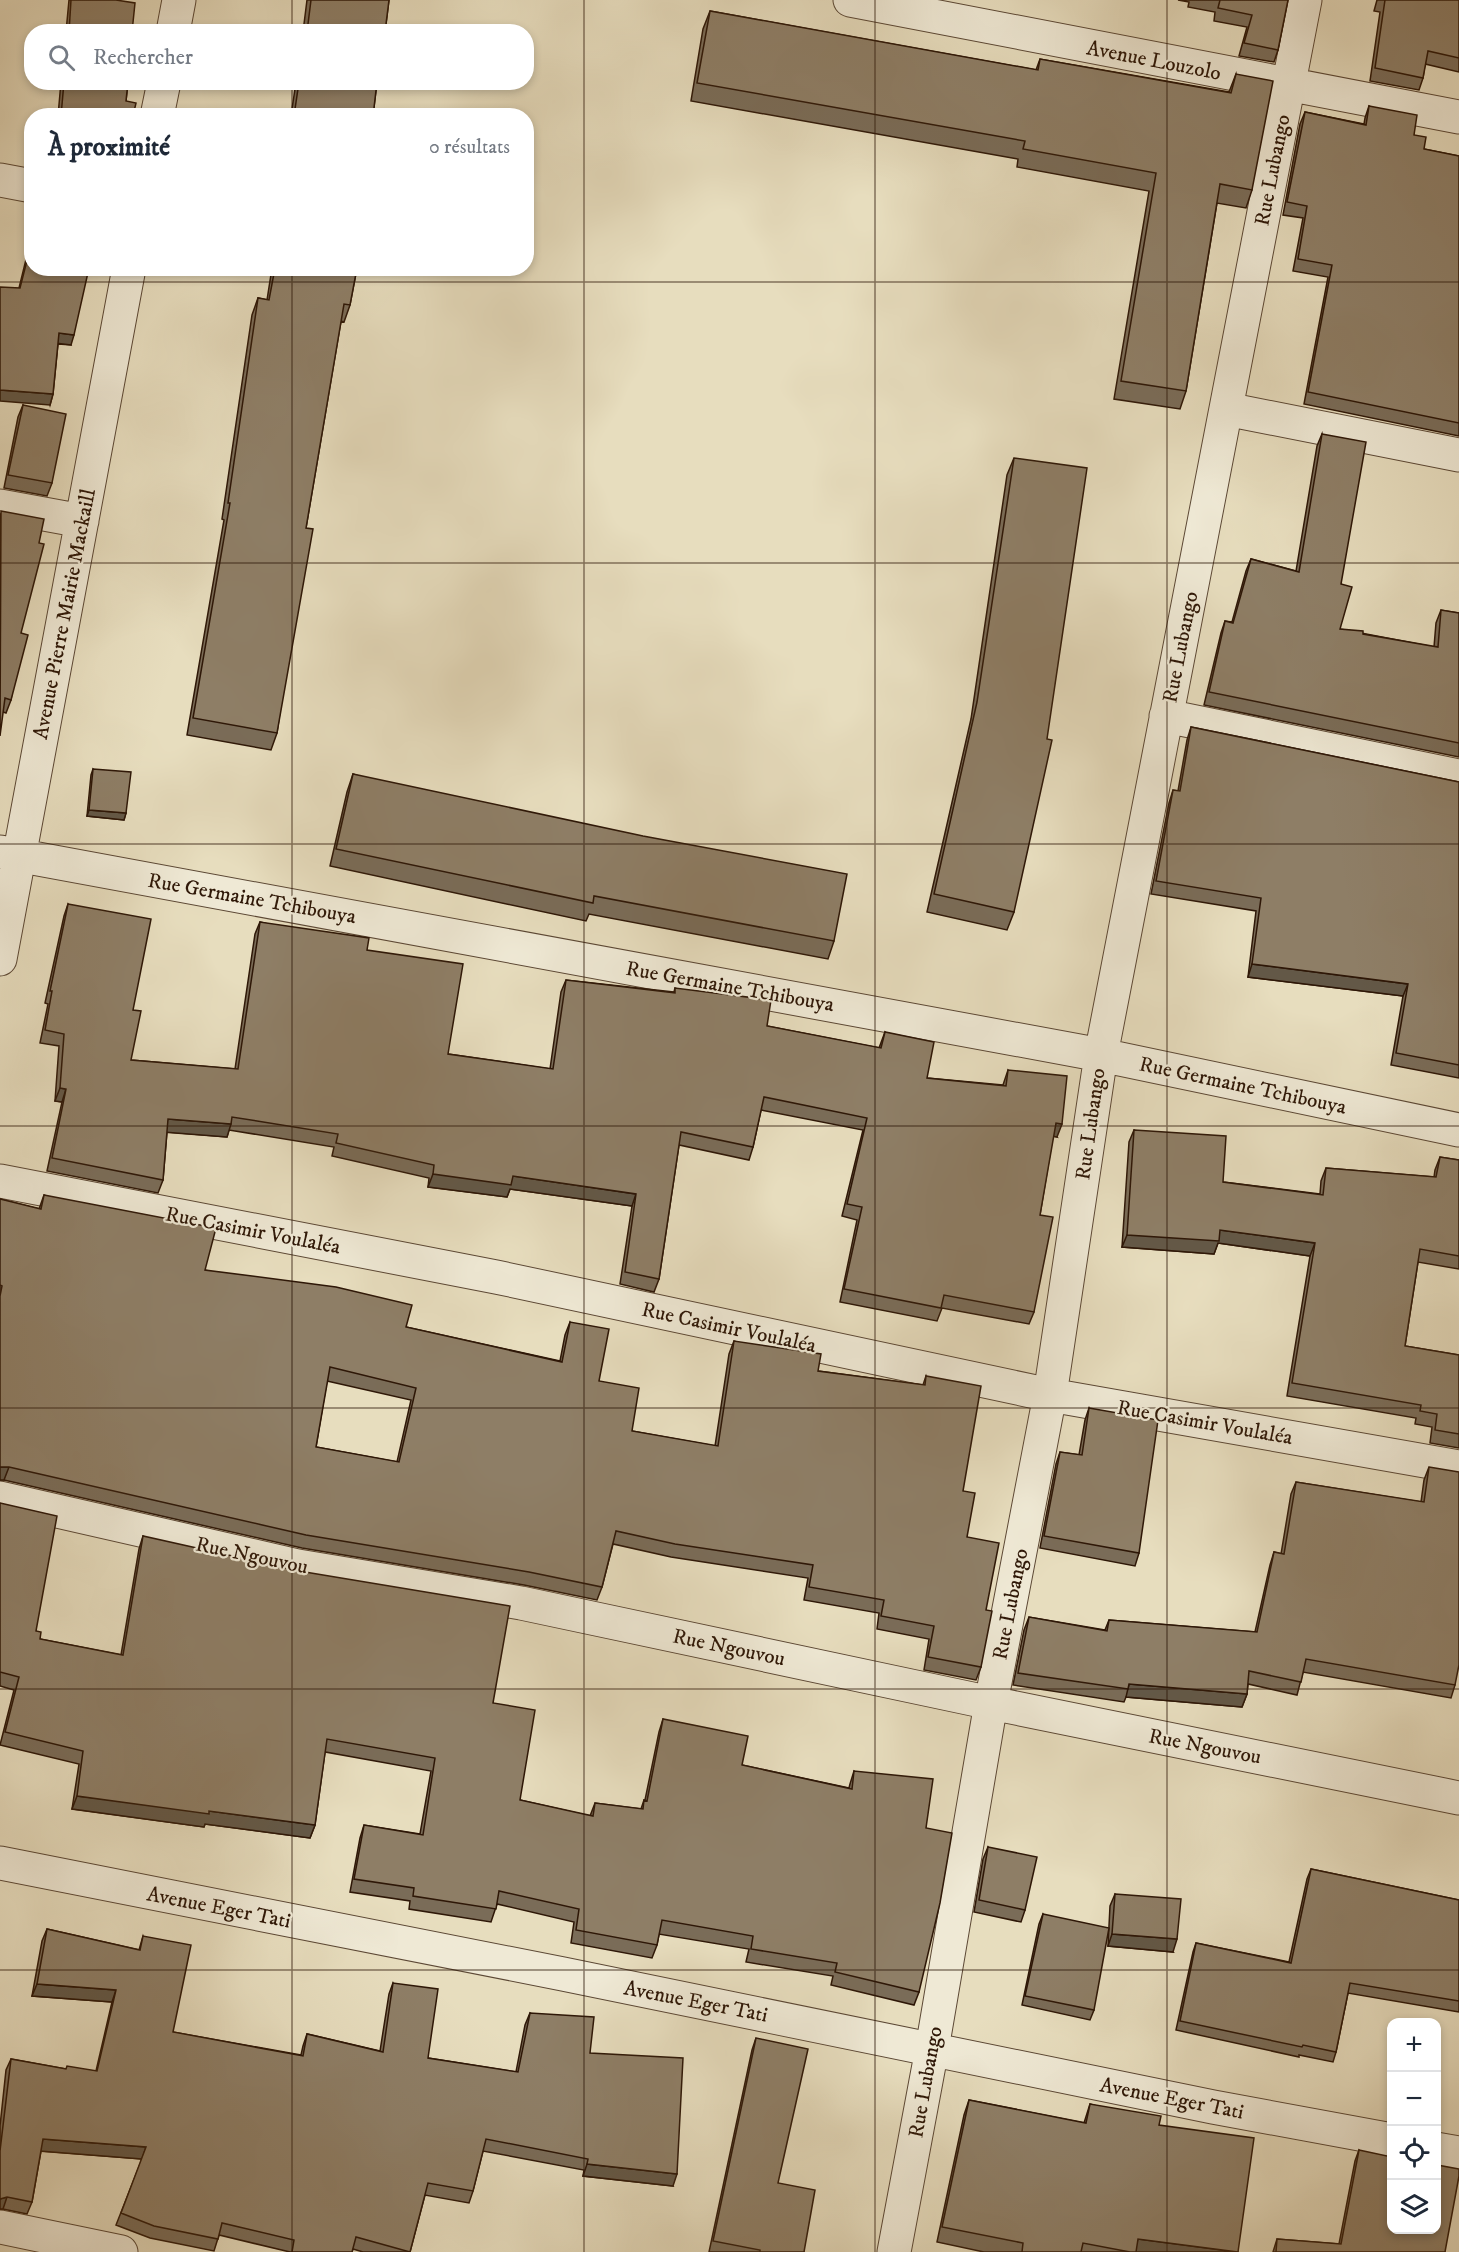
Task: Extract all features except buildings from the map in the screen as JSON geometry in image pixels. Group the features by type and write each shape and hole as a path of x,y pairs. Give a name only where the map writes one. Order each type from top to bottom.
{"street":[{"path":"174,24 179,0"},
{"name":"Avenue Louzolo","path":"850,0 1288,86 1459,117"},
{"name":"Rue Lubango","path":"894,2252 932,2049 991,1703 1050,1395 1101,1055 1305,0"},
{"path":"159,108 162,90"},
{"path":"0,180 24,184"},
{"name":"Avenue Pierre Mairie Mackaill","path":"0,960 10,854 82,521 128,276"},
{"path":"1226,409 1459,454"},
{"path":"0,506 82,521"},
{"path":"1166,716 1459,776"},
{"name":"Rue Germaine Tchibouya","path":"10,854 1101,1055 1459,1130"},
{"name":"Rue Casimir Voulaléa","path":"0,1181 496,1277 1050,1395 1459,1467"},
{"name":"Rue Ngouvou","path":"0,1498 298,1566 521,1603 991,1703 1459,1797"},
{"name":"Avenue Eger Tati","path":"0,1863 1213,2107 1387,2139"},
{"path":"1441,2150 1459,2153"},
{"path":"0,2227 121,2252"}]}
